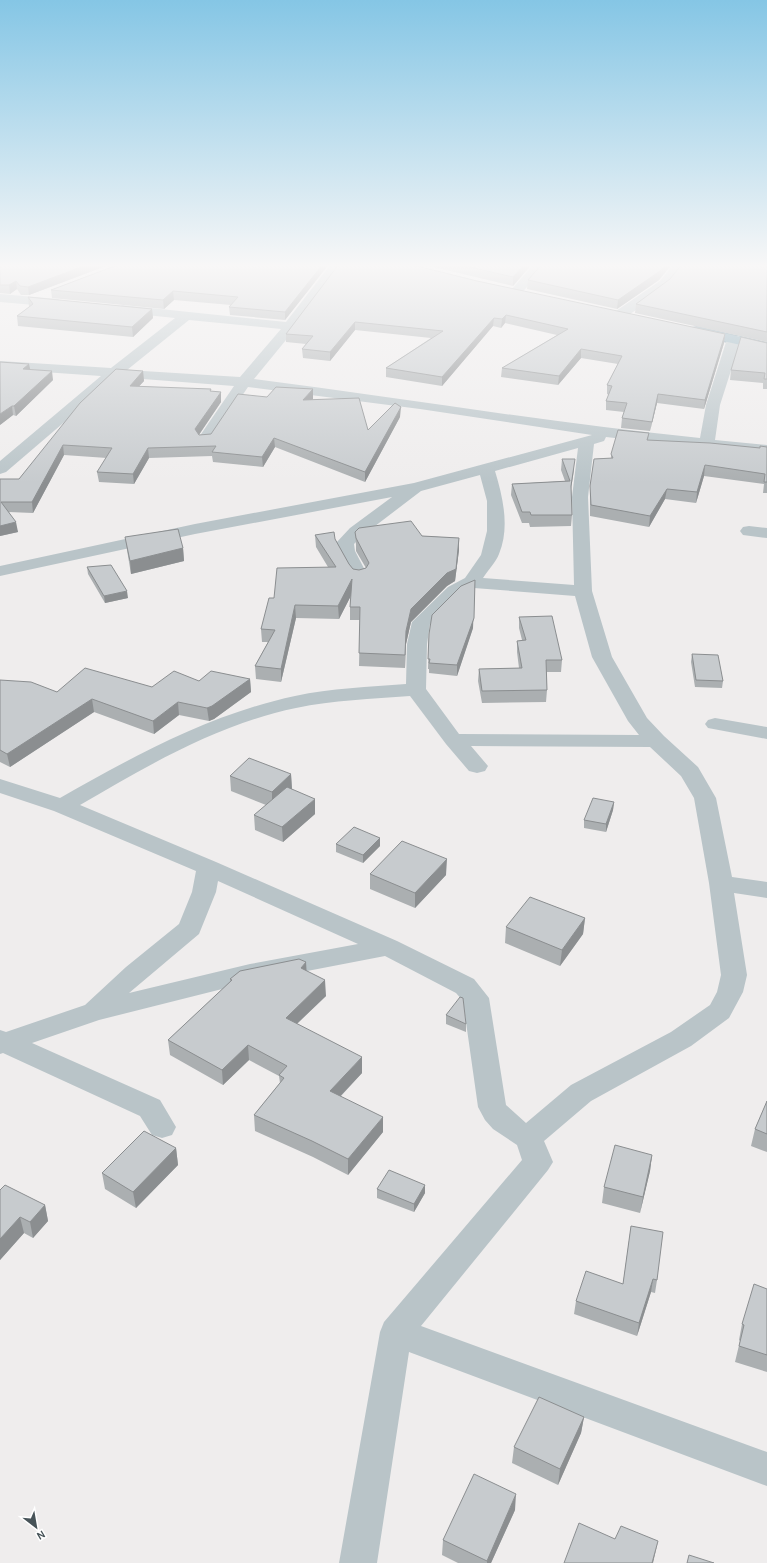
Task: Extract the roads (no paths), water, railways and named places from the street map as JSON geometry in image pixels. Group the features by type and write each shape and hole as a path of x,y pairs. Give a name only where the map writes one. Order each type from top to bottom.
{"highway":[{"path":"724,337 767,347"}],"street":[{"path":"0,469 114,373 160,337"},
{"path":"205,440 244,382 281,337"},
{"path":"708,444 713,406 734,339"},
{"path":"0,365 244,382 420,405 616,434 767,450"},
{"path":"0,571 195,529 415,488 616,434"},
{"path":"528,1138 581,1093 681,1039 720,1011 730,992 734,975 721,882 705,798 690,772 656,741 638,721 602,657 583,591 580,497 587,441"},
{"path":"477,766 453,740 416,689 417,644 422,622 454,591 470,582 490,555 496,531 495,501 486,469"},
{"path":"359,576 346,551 346,543 356,532 415,488"},
{"path":"749,531 767,533"},
{"path":"470,582 583,591"},
{"path":"62,806 145,760 244,715 310,699 416,689"},
{"path":"715,724 767,733"},
{"path":"453,740 656,741"},
{"path":"0,786 62,806 208,867 388,947 465,986 476,998 492,1107 496,1115 504,1122 528,1138 538,1162 396,1332 358,1563"},
{"path":"93,1012 135,973 190,928 204,892 208,867"},
{"path":"721,882 767,890"},
{"path":"1,1042 93,1012 250,973 388,947"},
{"path":"1,1042 150,1108 162,1127"},
{"path":"396,1332 767,1470"}]}
